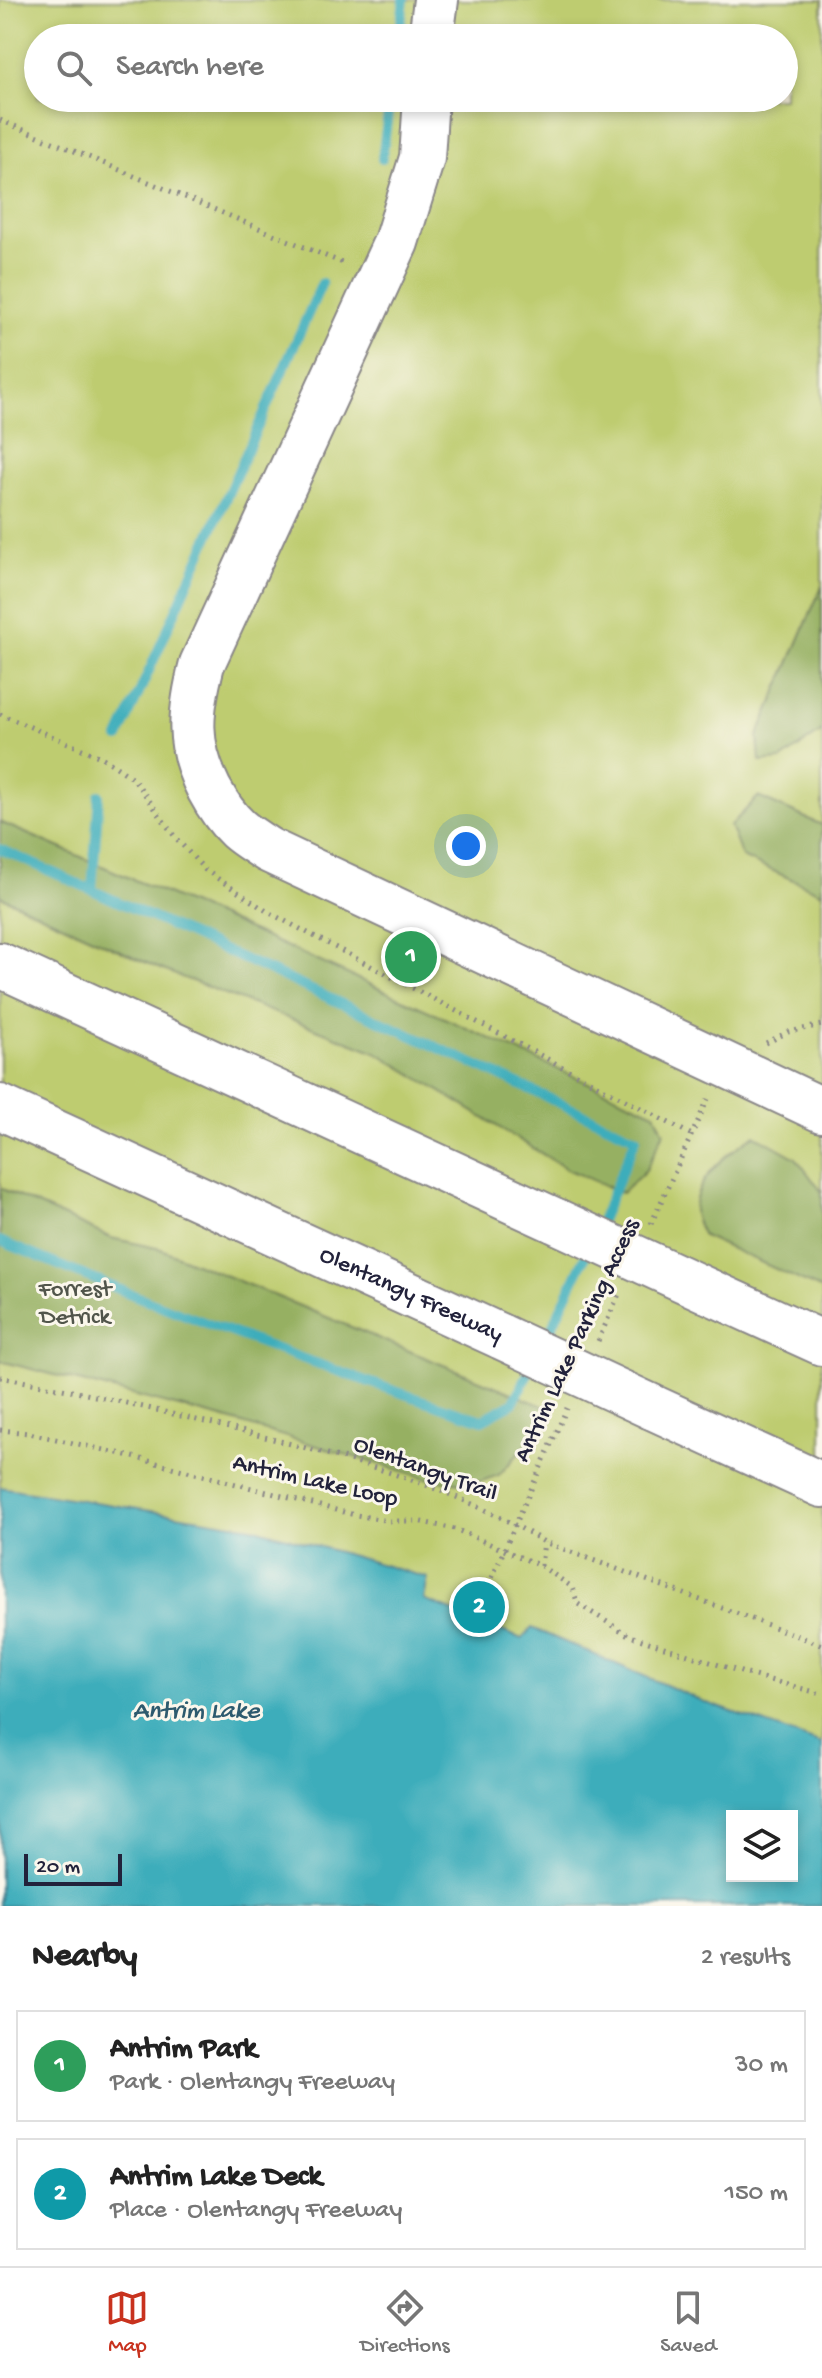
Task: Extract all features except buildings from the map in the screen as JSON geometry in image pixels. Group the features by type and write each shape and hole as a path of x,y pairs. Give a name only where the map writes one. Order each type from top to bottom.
{"main road":[{"path":"433,24 436,0"},
{"path":"425,112 422,158 396,242 202,664 192,702 192,743 199,769 219,808 238,829 268,850 822,1110"},
{"path":"0,965 822,1343"},
{"name":"Olentangy Freeway","path":"0,1107 822,1485"}],"path":[{"path":"0,120 379,279"},
{"name":"Antrim Lake Parking Access","path":"0,714 103,758 134,779 175,837 205,870 268,912 692,1135 650,1226"},
{"name":"Antrim Lake Parking Access","path":"592,1352 624,1282"},
{"name":"Olentangy Trail","path":"0,1377 171,1413 405,1477 515,1524 544,1542 822,1645"},
{"name":"Antrim Lake Parking Access","path":"479,1607 573,1394"},
{"name":"Antrim Lake Loop","path":"0,1430 29,1433 105,1450 351,1514 389,1521 417,1521 455,1529 541,1566 572,1587 578,1604 630,1636 747,1674 822,1694"},
{"path":"541,1566 544,1542"}],"green space":[{"path":"0,0 822,0 822,1906 0,1906"},
{"path":"822,586 822,731 781,760 760,762 758,736"},
{"path":"758,797 822,825 822,893 742,857 730,826"},
{"path":"0,822 225,919 655,1113 664,1132 646,1170 622,1193 567,1169 376,1052 158,968 0,896"},
{"path":"755,1135 796,1158 822,1192 822,1290 703,1236 697,1224 694,1212 696,1199 707,1177 735,1149"},
{"name":"Forrest Detrick","path":"0,1188 111,1238 161,1249 548,1408 545,1425 499,1475 473,1484 433,1480 222,1418 0,1361"}],"water":[{"name":"Antrim Lake","path":"0,1487 252,1527 428,1578 424,1600 522,1639 532,1628 707,1703 822,1744 822,1906 0,1906"}],"waterway":[{"path":"401,24 404,0"},
{"path":"382,159 388,112"},
{"path":"119,738 322,283"},
{"path":"99,795 92,890 636,1138 597,1230"},
{"path":"0,849 92,890"},
{"path":"0,1241 239,1335 482,1420 513,1403 533,1364"},
{"path":"543,1346 589,1248"}],"place":[{"name":"Antrim Park","path":"411,957"},
{"name":"Antrim Lake Deck","path":"479,1607"}]}
